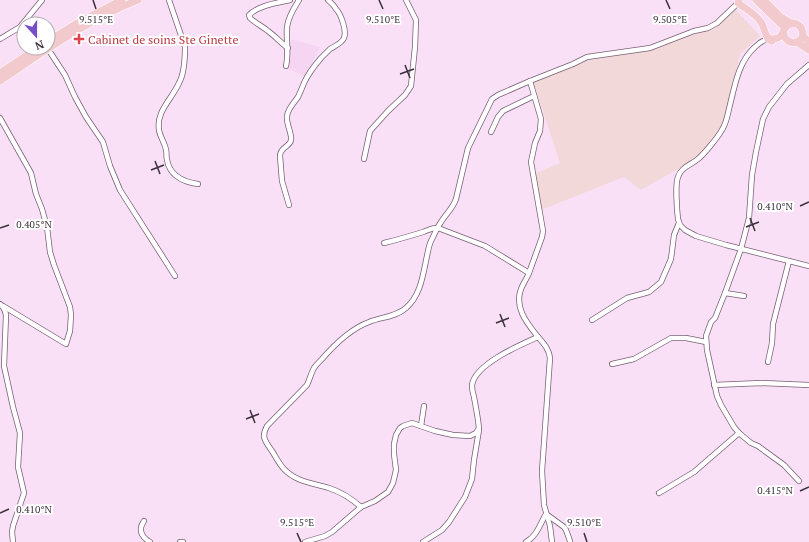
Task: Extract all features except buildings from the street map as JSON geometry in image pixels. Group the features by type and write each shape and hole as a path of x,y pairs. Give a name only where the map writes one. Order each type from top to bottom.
{"highway":[{"path":"56,39 88,17 122,0"},
{"path":"56,41 111,12 138,0"},
{"path":"756,0 786,28"},
{"path":"764,0 782,17 786,28 784,36 786,39"},
{"path":"738,2 751,11 762,24 768,39 771,41 786,39 790,42 796,42 809,50"},
{"path":"768,39 781,36 786,28 795,24 800,26 802,31 800,40 796,42"},
{"path":"802,36 809,42"},
{"path":"0,73 26,56"},
{"path":"0,81 33,56"}],"street":[{"path":"0,39 20,27 42,0"},
{"path":"169,0 185,47 185,54 179,84 165,105 160,119 159,130 166,150 167,161 174,174 187,182 198,184"},
{"path":"288,48 250,18 250,15 253,11 270,4 290,0"},
{"path":"286,66 288,48 287,27 289,18 299,0"},
{"path":"289,205 282,181 280,156 281,150 291,141 287,124 287,116 304,82 312,70 328,51 341,42 344,38 344,28 340,14 328,0"},
{"path":"364,159 370,131 405,95 411,86 416,20 406,0"},
{"path":"361,507 351,499 335,490 304,481 290,474 284,469 267,444 264,437 264,432 267,426 303,390 310,379 314,368 329,350 360,325 402,312 412,302 421,283 430,242 454,206 468,148 492,100 498,95 587,57 650,48 708,28 717,23 738,2"},
{"path":"768,39 762,41 756,46 745,59 738,75 722,130 701,156 695,162 683,168 679,173 677,183 677,215 679,223 685,230 692,234 726,245 809,266"},
{"path":"54,56 86,117 103,142 114,178 120,190 175,276"},
{"path":"799,481 784,465 739,433 721,405 714,385 706,336 711,322 715,318 741,249 749,218 752,175 763,119 773,101 786,84 809,66"},
{"path":"530,81 541,119 541,127 535,143 531,162 543,231 529,273 521,288 519,304 520,310 527,322 548,350 549,354 550,362 542,471 544,505 550,526 552,542"},
{"path":"491,132 498,117 503,111 534,96"},
{"path":"0,118 31,173 36,194 42,209 47,227 50,252 70,307 70,331 66,344 1,305"},
{"path":"592,320 627,298 649,292 661,282 671,259 674,235 679,223"},
{"path":"384,243 425,232 432,228 438,228 485,246 529,273"},
{"path":"768,362 772,343 773,324 789,260"},
{"path":"725,293 744,296"},
{"path":"1,305 5,310 6,315 4,366 20,433 18,466 24,493 13,526 13,542"},
{"path":"423,542 442,530 449,522 465,497 472,479 479,428 477,410 472,390 472,384 475,378 482,368 490,362 538,337"},
{"path":"612,364 634,359 671,338 686,338 706,342"},
{"path":"714,385 761,383 809,385"},
{"path":"421,426 424,406"},
{"path":"305,542 325,536 332,532 361,507 375,501 388,492 393,483 396,470 394,454 396,435 400,428 406,424 412,423 435,431 453,435 470,436 476,433 479,428"},
{"path":"659,493 694,472 739,433"},
{"path":"546,514 564,527 570,541"},
{"path":"526,542 537,532 546,514"},
{"path":"144,521 140,528 142,534 150,542"}],"shaded area":[{"path":"734,8 760,36 740,54 724,123 696,159 641,190 624,177 541,210 534,174 560,163 533,81 584,61 654,49 689,36 714,29"},
{"path":"291,39 320,47 306,77 289,69"}],"place":[{"name":"Cabinet de soins Ste Ginette","path":"79,39"}]}
